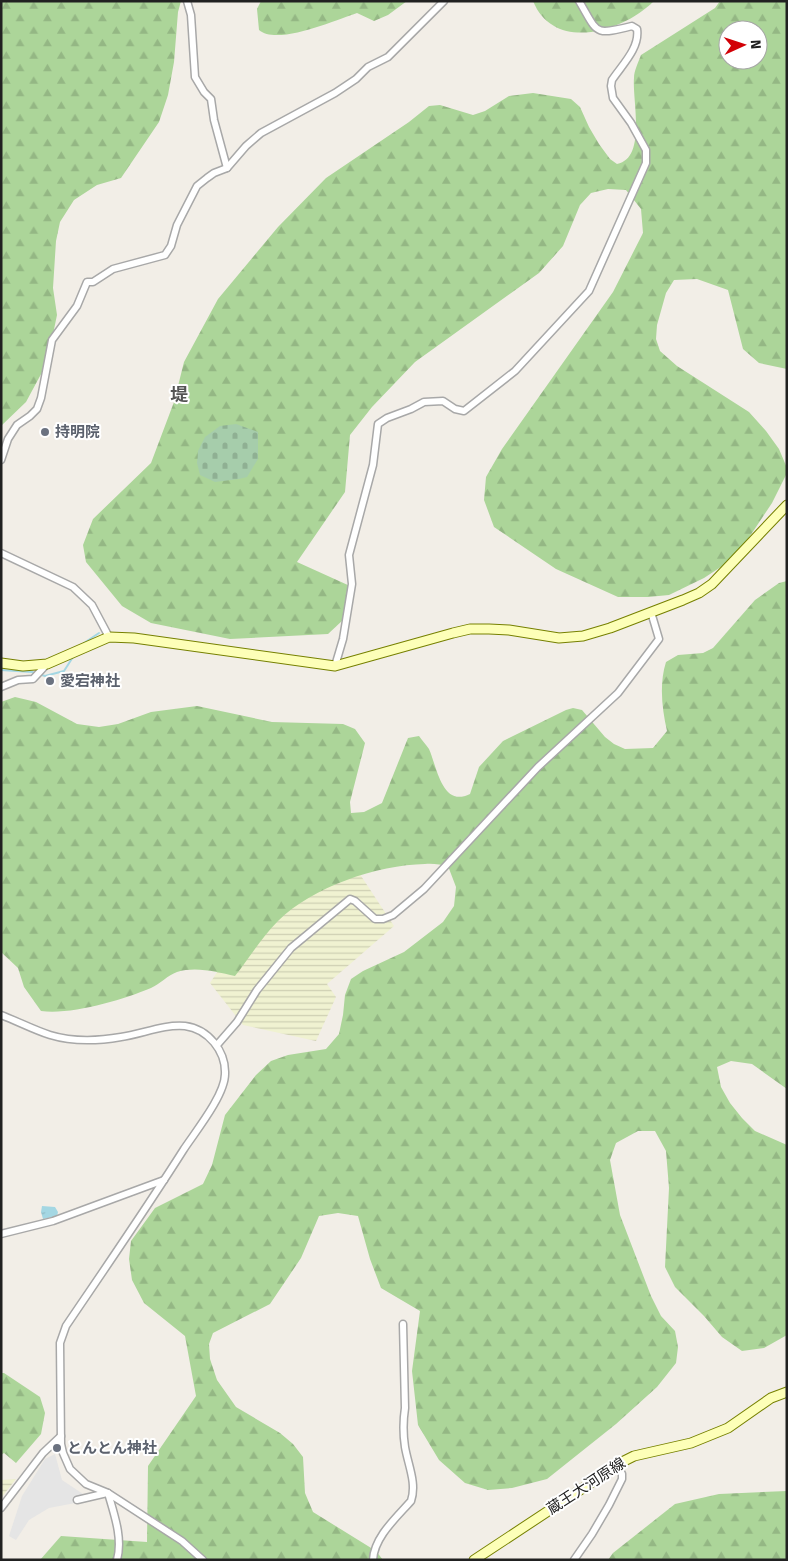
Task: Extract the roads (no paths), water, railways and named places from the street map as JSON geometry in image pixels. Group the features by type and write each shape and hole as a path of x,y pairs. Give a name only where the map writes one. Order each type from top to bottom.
{"street":[{"path":"187,1 191,15 195,77 204,92 211,99 214,120 227,168"},
{"path":"1,460 8,438 17,425 37,410 52,340 78,306 87,282 93,282 113,269 165,255 171,246 177,226 197,186 214,173 227,168 261,132 335,93 356,79 368,66 388,57 444,1"},
{"path":"335,666 343,639 352,584 349,555 373,465 378,424 387,418 424,402 443,401 455,409 464,412 515,371 588,291 646,163 646,150 613,98 611,86 612,80 635,46 638,36 637,29 632,26 602,32 595,29 579,1"},
{"path":"1,687 18,680 33,679 41,671 110,638 134,638 335,666 470,630 509,630 559,638 594,634 699,593 712,584 787,505"},
{"path":"1,553 73,587 92,605 110,638"},
{"path":"216,1045 237,1022 257,990 292,948 350,899 355,901 375,919 383,919 393,915 424,889 538,768 618,693 659,639 651,612"},
{"path":"1,663 41,671"},
{"path":"1,1015 51,1035 76,1040 106,1039 173,1026 193,1028 210,1038 216,1045 224,1064 223,1084 215,1102 66,1326 60,1343 61,1436 63,1452 70,1469 86,1484 108,1493 182,1541 203,1560"},
{"path":"1,1234 53,1221 164,1180"},
{"path":"373,1560 375,1547 413,1495 413,1480 405,1446 403,1421 402,1324"},
{"name":"蔵王大河原線","path":"474,1560 617,1465 634,1456 691,1443 728,1428 771,1398 787,1392"},
{"path":"1,1508 43,1453 61,1436"},
{"path":"574,1560 592,1534 622,1479 622,1474 617,1465"},
{"path":"77,1500 108,1493"},
{"path":"108,1493 118,1531 119,1553 117,1560"}],"water":[{"path":"42,1206 55,1207 58,1212 57,1216 43,1219"}],"waterway":[{"path":"84,643 99,633"},
{"path":"1,670 32,672 45,676 64,671 73,657"}],"place":[{"name":"持明院","path":"45,432"},
{"name":"愛宕神社","path":"50,681"},
{"name":"とんとん神社","path":"57,1448"}],"district":[{"name":"堤","path":"179,395"}]}
